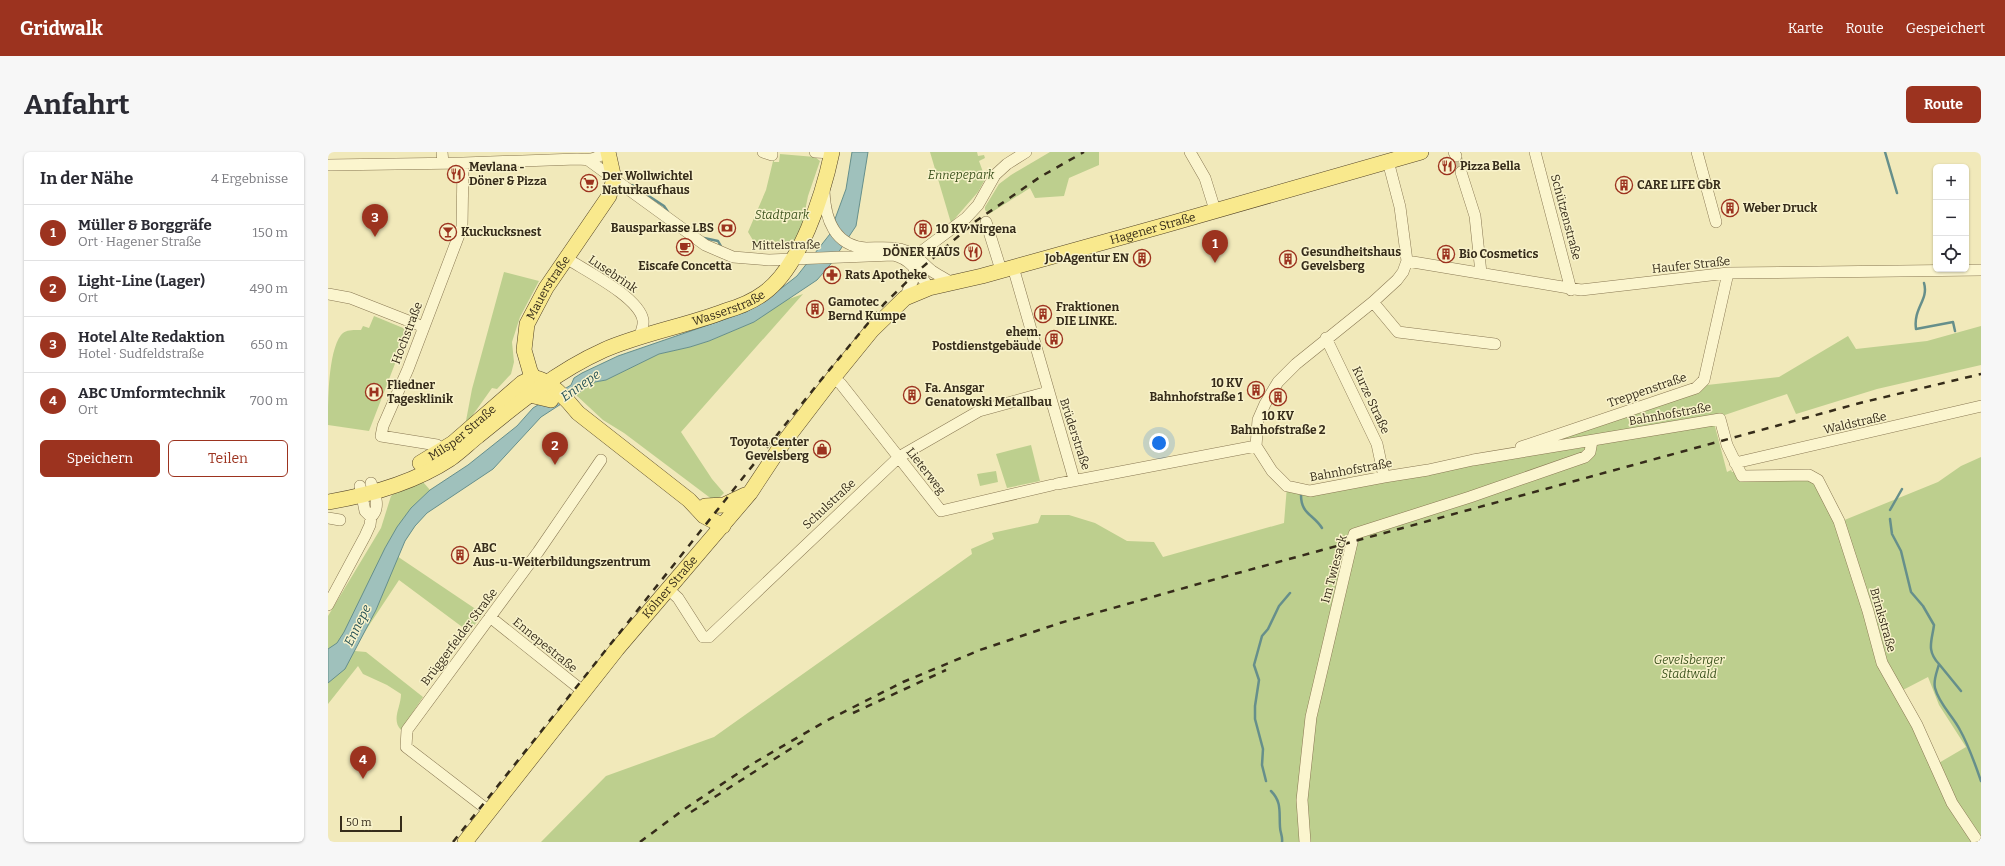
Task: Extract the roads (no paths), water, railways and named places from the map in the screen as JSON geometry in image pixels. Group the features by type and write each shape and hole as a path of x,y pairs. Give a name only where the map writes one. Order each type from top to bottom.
{"main road":[{"path":"608,152 614,180"},
{"name":"Hagener Straße","path":"872,330 905,298 930,288 1007,269 1421,152"},
{"name":"Wasserstraße","path":"550,390 575,364 604,350 639,338 706,319 744,305 768,289 778,280 804,241 832,153"},
{"name":"Mauerstraße","path":"550,390 524,350 527,324 546,288 609,196 614,180"},
{"name":"Kölner Straße","path":"465,842 667,588 750,493 781,446 872,330"},
{"path":"510,392 524,350"},
{"name":"Milsper Straße","path":"448,454 510,392 522,383 550,390"},
{"path":"550,390 689,500 704,511 715,514 722,526"},
{"name":"Milsper Straße","path":"367,489 419,475 448,454 550,390"},
{"path":"328,494 367,489"},
{"path":"328,502 367,489"},
{"path":"704,511 724,505 750,493"},
{"path":"704,511 706,544"}],"street":[{"path":"328,165 442,157 463,163 577,159 588,160 599,158 604,152"},
{"path":"763,152 772,155 772,152"},
{"path":"815,152 832,153"},
{"path":"905,298 915,274 916,262 966,218 978,205 995,175 1007,164 1026,152"},
{"path":"1190,152 1205,178 1215,210"},
{"name":"Schützenstraße","path":"1535,152 1571,290"},
{"path":"1697,152 1716,222"},
{"name":"Mittelstraße","path":"588,160 705,245 733,257 769,260 893,255 916,262"},
{"path":"1256,446 1258,420 1264,404 1275,387 1296,364 1326,338 1373,302 1397,280 1403,272 1407,261 1400,206 1388,161"},
{"name":"Hochstraße","path":"448,454 437,445 416,440 381,436 383,426 424,326 462,227 463,163"},
{"path":"1461,172 1476,216 1481,273"},
{"name":"Mittelstraße","path":"824,182 826,212 830,225 841,237 850,243 865,248 894,248 916,262"},
{"name":"Brüderstraße","path":"986,222 1007,269 1048,392 1074,479 1256,446"},
{"name":"Lusebrink","path":"566,258 620,292 638,308 644,322 639,338"},
{"name":"Haufer Straße","path":"1407,261 1571,290 1592,290 1728,273 1981,270"},
{"path":"916,262 950,282"},
{"path":"916,262 930,288"},
{"name":"Treppenstraße","path":"1492,457 1696,388 1704,380 1728,273"},
{"path":"328,294 350,298 424,326"},
{"path":"1373,302 1398,332 1495,344"},
{"name":"Kurze Straße","path":"1326,338 1378,444 1384,477"},
{"name":"Lieterweg","path":"833,378 841,384 940,511 1074,479"},
{"name":"Schulstraße","path":"667,588 678,598 703,637 709,637 899,457 979,410 1048,392"},
{"name":"Waldstraße","path":"1735,463 1981,406"},
{"name":"Bahnhofstraße","path":"1256,446 1262,458 1287,486 1299,490 1310,491 1492,457 1720,419 1727,445 1735,463"},
{"name":"Im Twiesack","path":"1305,842 1302,800 1311,717 1354,534 1470,497 1585,456 1590,452 1592,441"},
{"name":"Brüggerfelder Straße","path":"489,811 406,746 407,730 538,552 601,460"},
{"name":"Brinkstraße","path":"1735,463 1742,476 1809,475 1818,480 1839,521 1868,611 1882,664 1917,725 1952,803 1978,842"},
{"path":"328,605 370,525 371,517 365,510 367,489"},
{"path":"328,518 340,520"},
{"name":"Ennepestraße","path":"490,617 584,692"}],"water":[{"name":"Ennepe","path":"852,152 868,152 856,226 830,265 817,280 754,322 709,341 659,354 606,380 595,382 541,417 493,469 427,513 415,526 405,541 376,610 345,669 328,683 328,649 337,643 344,632 385,548 397,527 411,508 430,490 468,465 517,426 533,408 571,385 574,378 582,373 618,356 746,312 765,301 797,276 837,225 835,219 846,189"}],"waterway":[{"path":"1885,152 1897,193"},
{"path":"632,185 664,206 668,212"},
{"path":"704,238 718,241 722,248"},
{"path":"1924,283 1925,289 1917,315 1916,329 1953,322 1955,331"},
{"path":"1890,510 1902,489"},
{"path":"1301,495 1305,510 1319,523 1322,528"},
{"path":"1890,519 1892,534 1901,551 1911,592 1923,606 1934,625 1931,650 1939,664 1934,682 1937,694 1963,736 1972,755 1981,781"},
{"path":"1266,781 1262,765 1263,749 1255,719 1255,706 1259,680 1254,665 1262,636 1268,629 1279,606 1290,593"},
{"path":"1939,664 1961,691"},
{"path":"1271,791 1277,799 1280,812 1282,842"}],"tunnel":[{"path":"1456,156 1461,172"}],"railway":[{"path":"453,842 816,386 884,304 918,271 976,221 1040,177 1084,152"},
{"path":"640,842 683,810 752,764 826,721 903,682 980,650 1060,623 1216,579 1860,403 1981,374"},
{"path":"853,713 946,670"},
{"path":"691,812 803,741"}],"place":[{"name":"Pizza Bella","path":"1447,166"},
{"name":"Mevlana - Döner & Pizza","path":"456,174"},
{"name":"Der Wollwichtel Naturkaufhaus","path":"589,183"},
{"name":"CARE LIFE GbR","path":"1624,185"},
{"name":"Weber Druck","path":"1730,208"},
{"name":"Bausparkasse LBS","path":"727,228"},
{"name":"10 KV Nirgena","path":"923,229"},
{"name":"Kuckucksnest","path":"448,232"},
{"name":"Hotel Alte Redaktion","path":"375,237"},
{"name":"Eiscafe Concetta","path":"685,247"},
{"name":"DÖNER HAUS","path":"973,252"},
{"name":"Bio Cosmetics","path":"1446,254"},
{"name":"JobAgentur EN","path":"1142,258"},
{"name":"Gesundheitshaus Gevelsberg","path":"1288,259"},
{"name":"Müller & Borggräfe","path":"1215,263"},
{"name":"Rats Apotheke","path":"832,275"},
{"name":"Gamotec Bernd Kumpe","path":"815,309"},
{"name":"Fraktionen DIE LINKE.","path":"1043,314"},
{"name":"ehem. Postdienstgebäude","path":"1054,339"},
{"name":"10 KV Bahnhofstraße 1","path":"1256,390"},
{"name":"Fliedner Tagesklinik","path":"374,392"},
{"name":"Fa. Ansgar Genatowski Metallbau","path":"912,395"},
{"name":"10 KV Bahnhofstraße 2","path":"1278,397"},
{"name":"Toyota Center Gevelsberg","path":"822,449"},
{"name":"Light-Line (Lager)","path":"555,465"},
{"name":"ABC Aus-u-Weiterbildungszentrum","path":"460,555"},
{"name":"ABC Umformtechnik","path":"363,779"}],"park label":[{"name":"Ennepepark","path":"961,175"},
{"name":"Stadtpark","path":"782,215"},
{"name":"Gevelsberger Stadtwald","path":"1689,667"}]}
